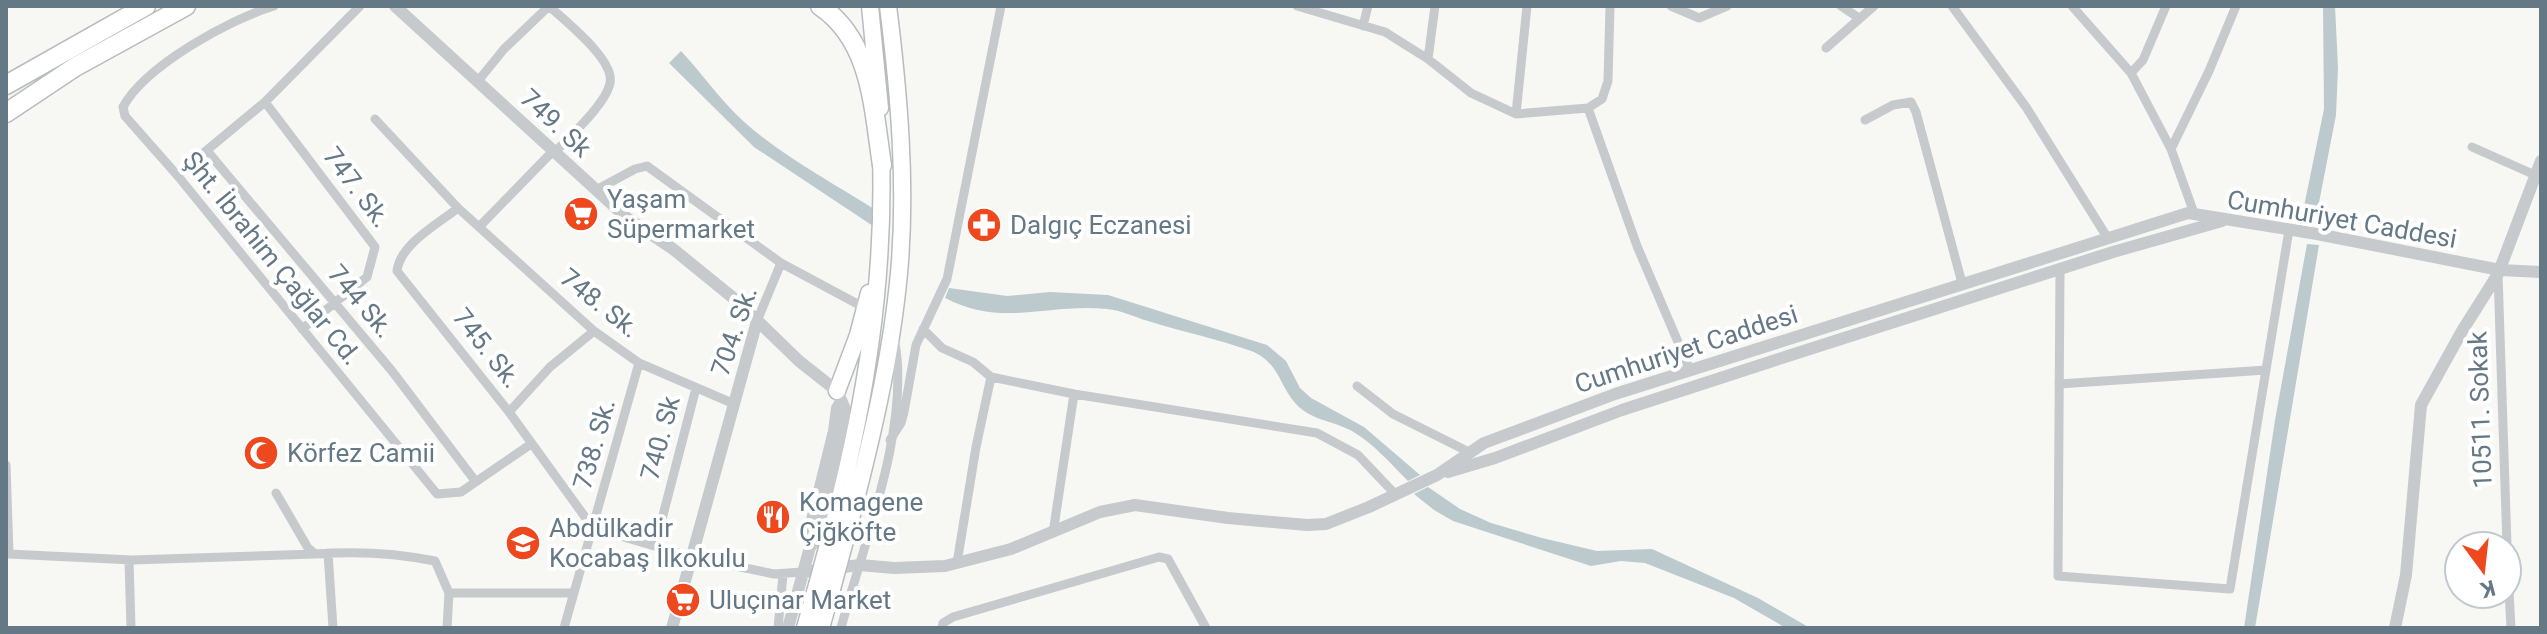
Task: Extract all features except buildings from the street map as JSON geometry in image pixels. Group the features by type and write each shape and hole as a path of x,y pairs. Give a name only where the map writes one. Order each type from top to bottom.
{"highway":[{"path":"6,85 146,6"},
{"path":"6,113 75,67 186,6"},
{"path":"820,6 849,32 863,60 882,165"},
{"path":"821,628 825,587 841,528 860,418 880,262 880,100 870,6"},
{"path":"888,6 897,103"},
{"path":"841,528 866,462 892,333 899,271 901,186 895,6"},
{"path":"839,397 873,274 880,262"},
{"path":"805,628 825,587"}],"street":[{"name":"Şht. İbrahim Çağlar Cd.","path":"274,6 210,34 169,61 131,92 123,107 125,116 177,175 437,494 461,492 531,444"},
{"path":"177,175 262,104 360,6"},
{"name":"749. Sk","path":"395,6 627,218 673,249 839,397"},
{"path":"478,81 504,49 549,6 596,51 607,66 611,81 604,98 479,227"},
{"path":"890,440 901,423 916,345 947,279 1001,6"},
{"path":"1297,6 1332,11 1363,26 1385,32 1428,59 1471,93 1516,114 1588,108 1597,104 1606,93 1610,6"},
{"path":"1363,26 1368,6"},
{"path":"1428,59 1435,6"},
{"path":"1516,114 1527,6"},
{"path":"1671,6 1699,18 1727,6"},
{"path":"1841,6 1859,18"},
{"path":"1826,48 1874,6"},
{"path":"1952,6 2026,107 2107,237"},
{"path":"2072,6 2131,73 2171,149 2194,213"},
{"path":"2131,73 2143,60 2166,6"},
{"path":"2171,149 2236,6"},
{"path":"1865,120 1893,105 1911,102 1962,283"},
{"name":"747. Sk.","path":"262,104 375,247 367,277 334,302"},
{"path":"1588,108 1637,246 1690,370"},
{"name":"748. Sk.","path":"375,119 458,208 594,331 639,363 732,403"},
{"path":"2472,147 2535,175"},
{"name":"744 Sk.","path":"208,152 392,371 476,482"},
{"path":"2395,628 2406,575 2421,405 2499,272 2541,161"},
{"name":"704. Sk.","path":"596,190 647,166 781,263 757,321 732,403 672,628"},
{"name":"745. Sk.","path":"458,208 410,246 398,262 397,271 509,412 593,528"},
{"name":"Cumhuriyet Caddesi","path":"802,572 860,565 920,568 957,563 1011,549 1100,512 1135,505 1228,518 1316,525 1335,521 1437,475 1484,443 1510,432 1690,370 2107,237 2194,213 2499,272 2541,272"},
{"path":"1437,475 1495,458 1622,410 2060,268 2223,220"},
{"path":"2060,268 2058,576 2230,589 2289,230"},
{"path":"781,263 865,308"},
{"name":"10511. Sokak","path":"2499,272 2507,530"},
{"path":"302,329 334,302"},
{"path":"923,329 942,348 973,362 991,377 1074,394 1317,433 1358,455 1396,495"},
{"path":"509,412 550,367 594,331"},
{"path":"841,628 877,502 897,401 898,370 892,333"},
{"name":"738. Sk.","path":"564,628 639,363"},
{"path":"2059,384 2266,370"},
{"path":"957,563 991,377"},
{"path":"1357,386 1393,414 1469,452"},
{"name":"740. Sk","path":"655,546 696,388"},
{"path":"1053,533 1074,394"},
{"path":"788,628 810,547 808,536 834,431 839,397"},
{"path":"6,465 9,554 129,560 328,553 413,556 435,561 449,593 447,628"},
{"path":"276,493 308,548 315,554"},
{"path":"593,528 692,557 783,575 802,572"},
{"path":"328,553 333,628"},
{"path":"942,628 943,623 953,617 1159,557 1168,559 1206,628"},
{"path":"129,560 131,628"},
{"path":"778,628 783,575"},
{"path":"449,593 573,593"}],"shaded area":[{"path":"2323,6 2335,6 2338,68 2336,115 2316,218 2302,216 2324,109"},
{"path":"681,51 730,108 761,136 874,209 873,226 754,147 669,63"},
{"path":"2307,244 2319,245 2255,628 2244,628 2275,420"},
{"path":"949,288 1007,296 1050,292 1108,295 1267,345 1286,361 1300,388 1311,398 1364,427 1420,475 1408,481 1360,436 1302,409 1290,397 1269,363 1254,352 1112,310 1085,308 986,312 945,298"},
{"path":"1428,487 1460,509 1491,523 1542,538 1597,551 1652,549 1758,598 1810,628 1786,628 1734,598 1645,563 1621,561 1591,566 1453,521 1414,494"}],"place":[{"name":"Yaşam Süpermarket","path":"581,214"},
{"name":"Dalgıç Eczanesi","path":"984,225"},
{"name":"Körfez Camii","path":"261,453"},
{"name":"Komagene Çiğköfte","path":"773,517"},
{"name":"Abdülkadir Kocabaş İlkokulu","path":"523,543"},
{"name":"Uluçınar Market","path":"683,600"}]}
